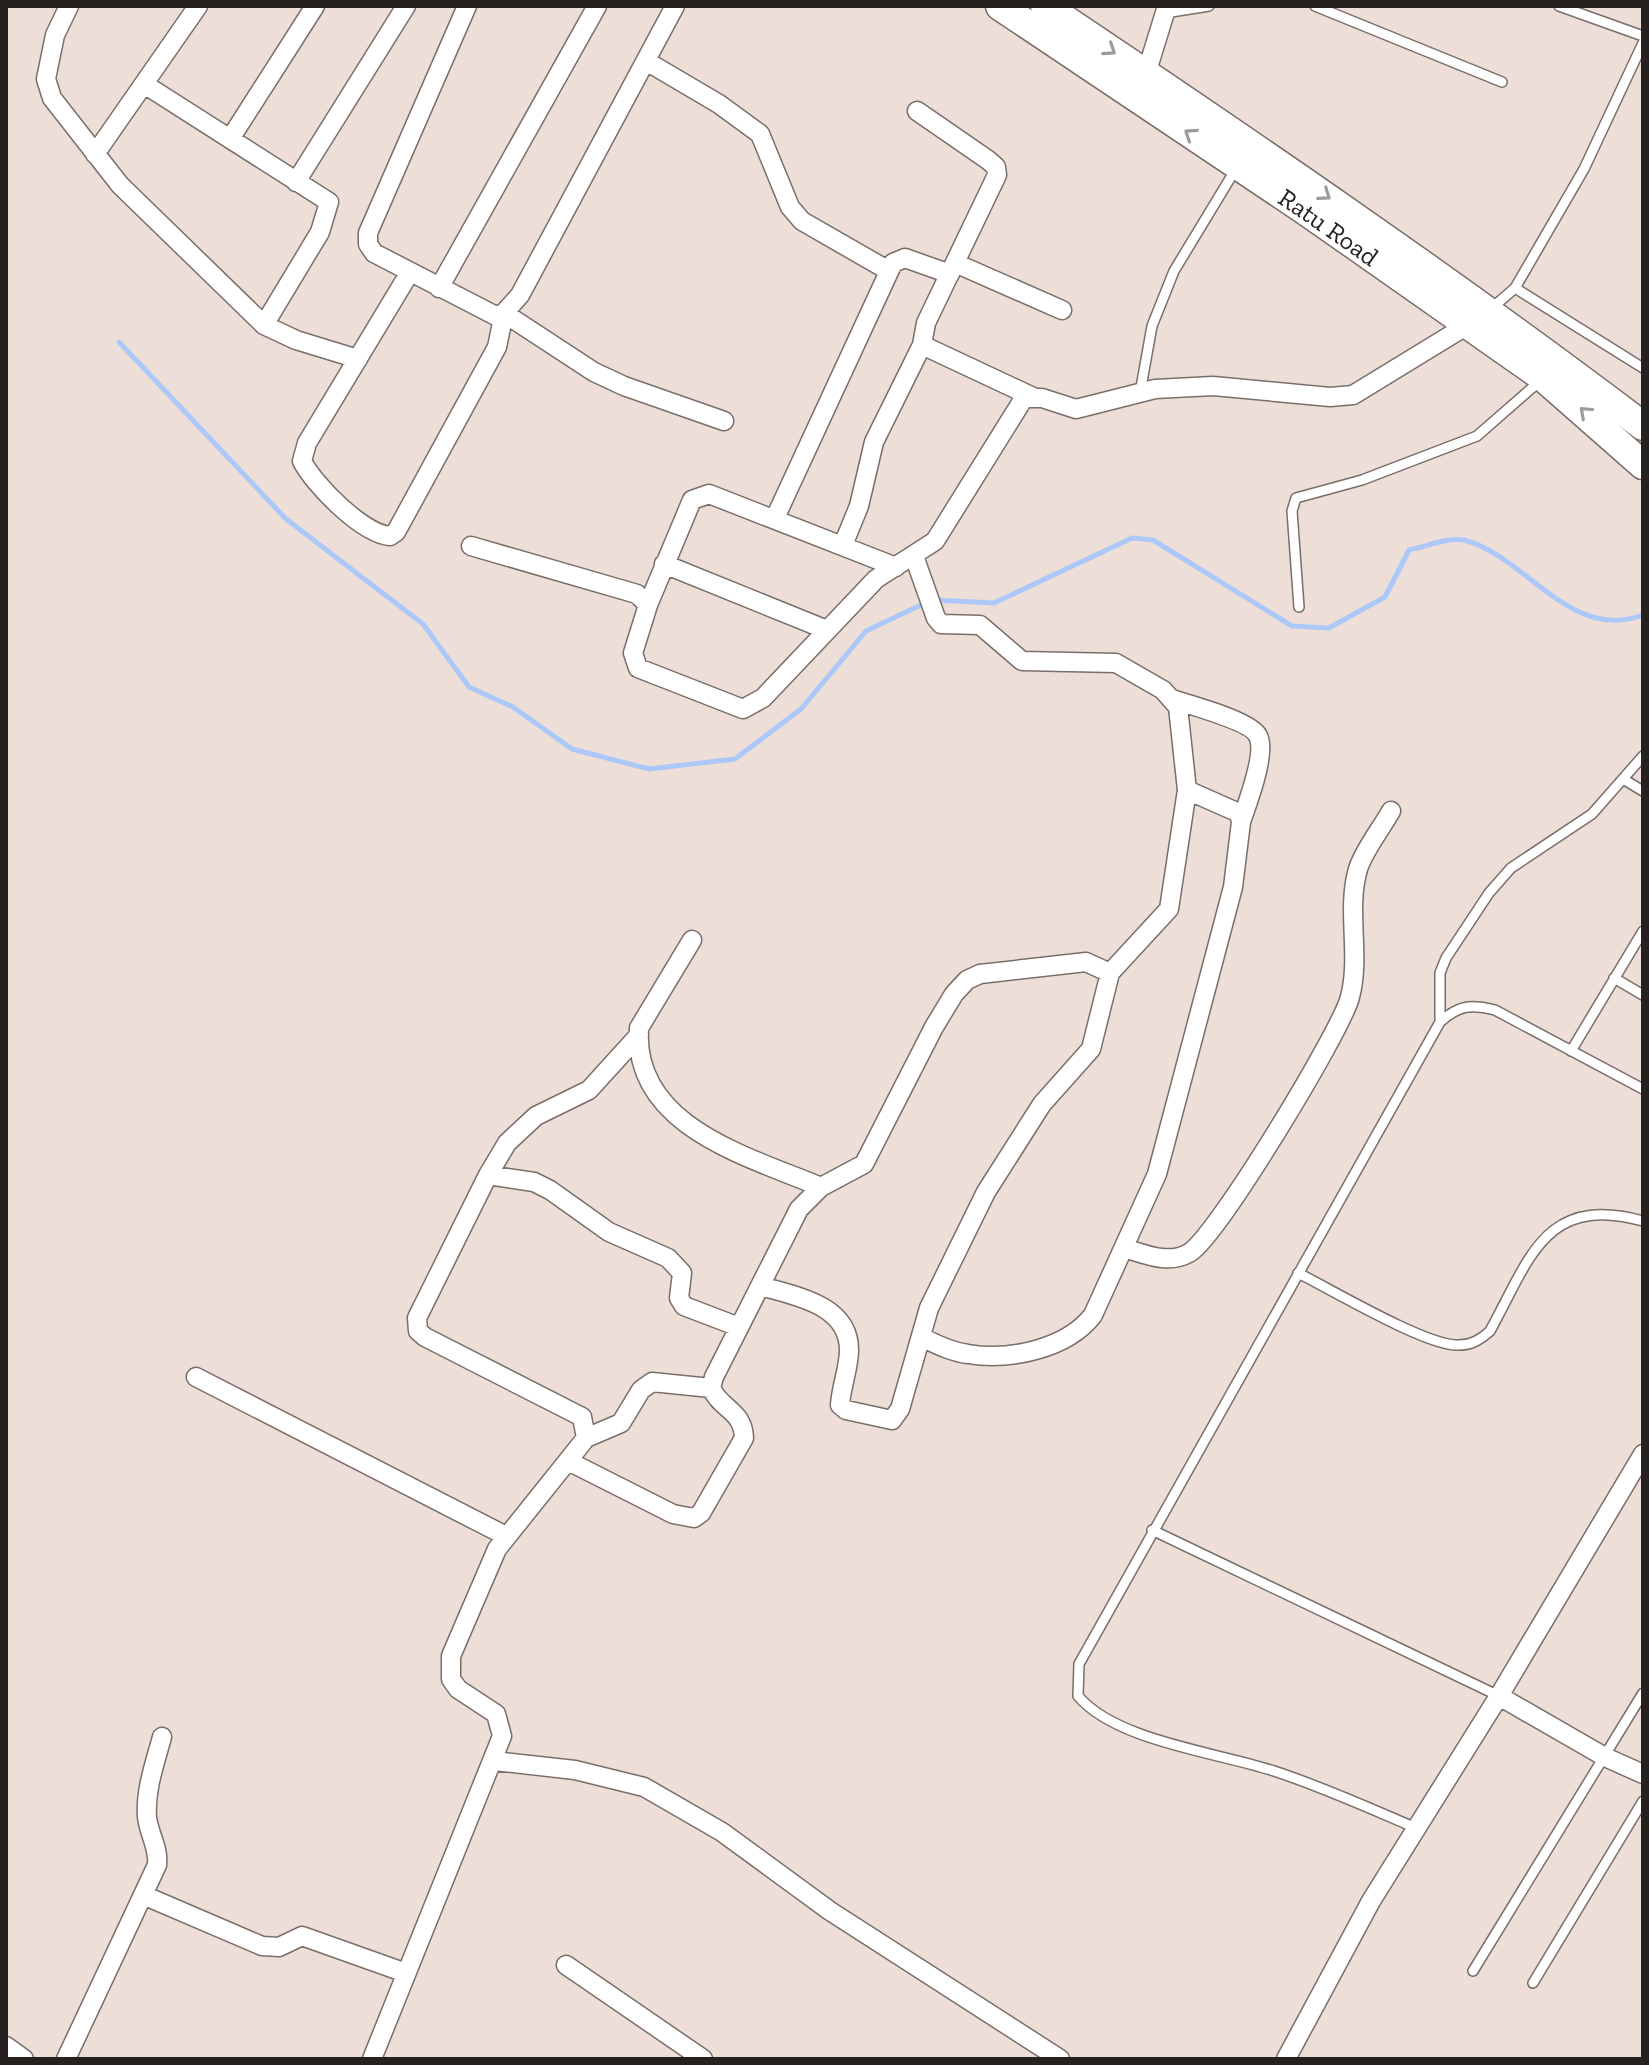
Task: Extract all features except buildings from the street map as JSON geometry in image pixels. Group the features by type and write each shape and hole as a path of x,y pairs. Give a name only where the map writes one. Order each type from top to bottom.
{"main road":[{"name":"Ratu Road","path":"1000,6 1244,154 1478,318 1643,426"},
{"name":"Ratu Road","path":"1045,6 1146,74 1244,154"},
{"name":"Ratu Road","path":"1478,318 1643,465"}],"street":[{"path":"69,6 55,35 46,79 52,98 120,185 264,325 296,340 358,359"},
{"path":"95,154 198,6"},
{"path":"230,139 315,6"},
{"path":"296,182 406,6"},
{"path":"467,6 368,233 368,244 374,253 496,316 504,313 520,295 675,6"},
{"path":"439,288 597,6"},
{"path":"1146,74 1166,10"},
{"path":"646,61 719,104 760,134 790,207 802,221 889,271"},
{"path":"144,84 296,182 323,196 330,205 320,232 264,325"},
{"path":"843,545 859,506 874,442 922,345 926,323 995,183 996,167 917,111"},
{"path":"775,518 889,271 898,259 952,269 1062,310"},
{"path":"410,272 307,443 302,461 309,475 370,531 390,536 396,532 497,347 504,313"},
{"path":"504,313 594,372 624,386 724,421"},
{"path":"922,345 1033,397 1076,409 1140,393 1213,386 1330,397 1353,395 1478,318"},
{"path":"896,567 724,497 700,496 692,500 683,516 648,605 633,653 638,668 743,709 763,698 876,579 896,567 914,556 935,541 1018,404 1033,397"},
{"path":"471,546 637,594 648,605"},
{"path":"914,556 927,586 931,606 941,624 980,625 1022,661 1116,663 1127,667 1172,699 1241,724 1258,735 1261,744 1241,822 1233,887 1196,1037 1157,1174 1093,1315 1082,1329 1065,1341 981,1356 964,1354 921,1337"},
{"path":"664,564 827,630"},
{"path":"761,1286 825,1306 834,1313 850,1348 840,1405 846,1410 892,1420 900,1409 929,1308 986,1192 1042,1104 1091,1049 1110,973 1169,909 1187,790 1181,721 1172,699"},
{"path":"1187,790 1231,808 1239,813 1241,822"},
{"path":"1124,1248 1156,1258 1188,1254 1205,1241 1228,1210 1342,1019 1356,967 1358,867 1391,811"},
{"path":"692,940 642,1022 639,1035 652,1088 705,1138 821,1187"},
{"path":"711,1388 799,1209 821,1187 864,1164 934,1027 954,994 967,980 980,974 1086,962 1110,973"},
{"path":"586,1438 582,1417 418,1331 417,1318 488,1175 521,1127 589,1090 639,1035"},
{"path":"488,1175 534,1182 609,1232 668,1258 682,1273 679,1298 684,1306 739,1327"},
{"path":"196,1377 506,1536"},
{"path":"372,2059 502,1736 501,1723 487,1706 458,1689 450,1669 486,1570 506,1536 570,1462 586,1438 621,1423 641,1390 652,1382 711,1388"},
{"path":"570,1462 673,1514 694,1518 701,1513 744,1438 741,1418 715,1396 711,1388"},
{"path":"1286,2059 1371,1901 1499,1696 1643,1454"},
{"path":"1499,1696 1605,1757 1643,1774"},
{"path":"66,2059 157,1865 158,1854 147,1817 151,1778 162,1737"},
{"path":"494,1761 575,1770 644,1787 722,1832 830,1911 1060,2059"},
{"path":"143,1895 262,1946 279,1947 302,1936 406,1973"},
{"path":"566,1965 703,2059"},
{"path":"6,2046 24,2059"}],"lane":[{"path":"1166,10 1209,6"},
{"path":"1315,6 1502,82"},
{"path":"1559,6 1643,36"},
{"path":"1478,318 1515,288 1584,169 1643,43"},
{"path":"1140,393 1152,326 1174,271 1244,154"},
{"path":"1515,288 1643,368"},
{"path":"1299,607 1292,511 1296,498 1362,480 1477,436 1544,378"},
{"path":"1440,1022 1440,973 1446,958 1489,893 1521,861 1592,814 1643,756"},
{"path":"1623,779 1643,791"},
{"path":"1571,1051 1643,931"},
{"path":"1614,978 1643,995"},
{"path":"1416,1828 1323,1787 1217,1753 1123,1729 1092,1713 1078,1696 1079,1664 1440,1022 1453,1010 1472,1004 1495,1010 1643,1089"},
{"path":"1298,1273 1422,1334 1459,1345 1479,1341 1490,1331 1536,1248 1565,1220 1588,1213 1620,1214 1643,1221"},
{"path":"1152,1530 1499,1696"},
{"path":"1473,1971 1643,1693"},
{"path":"1533,1983 1643,1801"}],"waterway":[{"path":"119,342 286,519 423,624 469,687 513,707 572,749 649,769 735,759 801,709 866,631 925,603"},
{"path":"934,600 994,603 1132,538 1153,540 1292,626 1329,628 1385,597 1409,550 1458,539 1487,549 1571,608 1593,617 1617,620 1643,615"}]}
